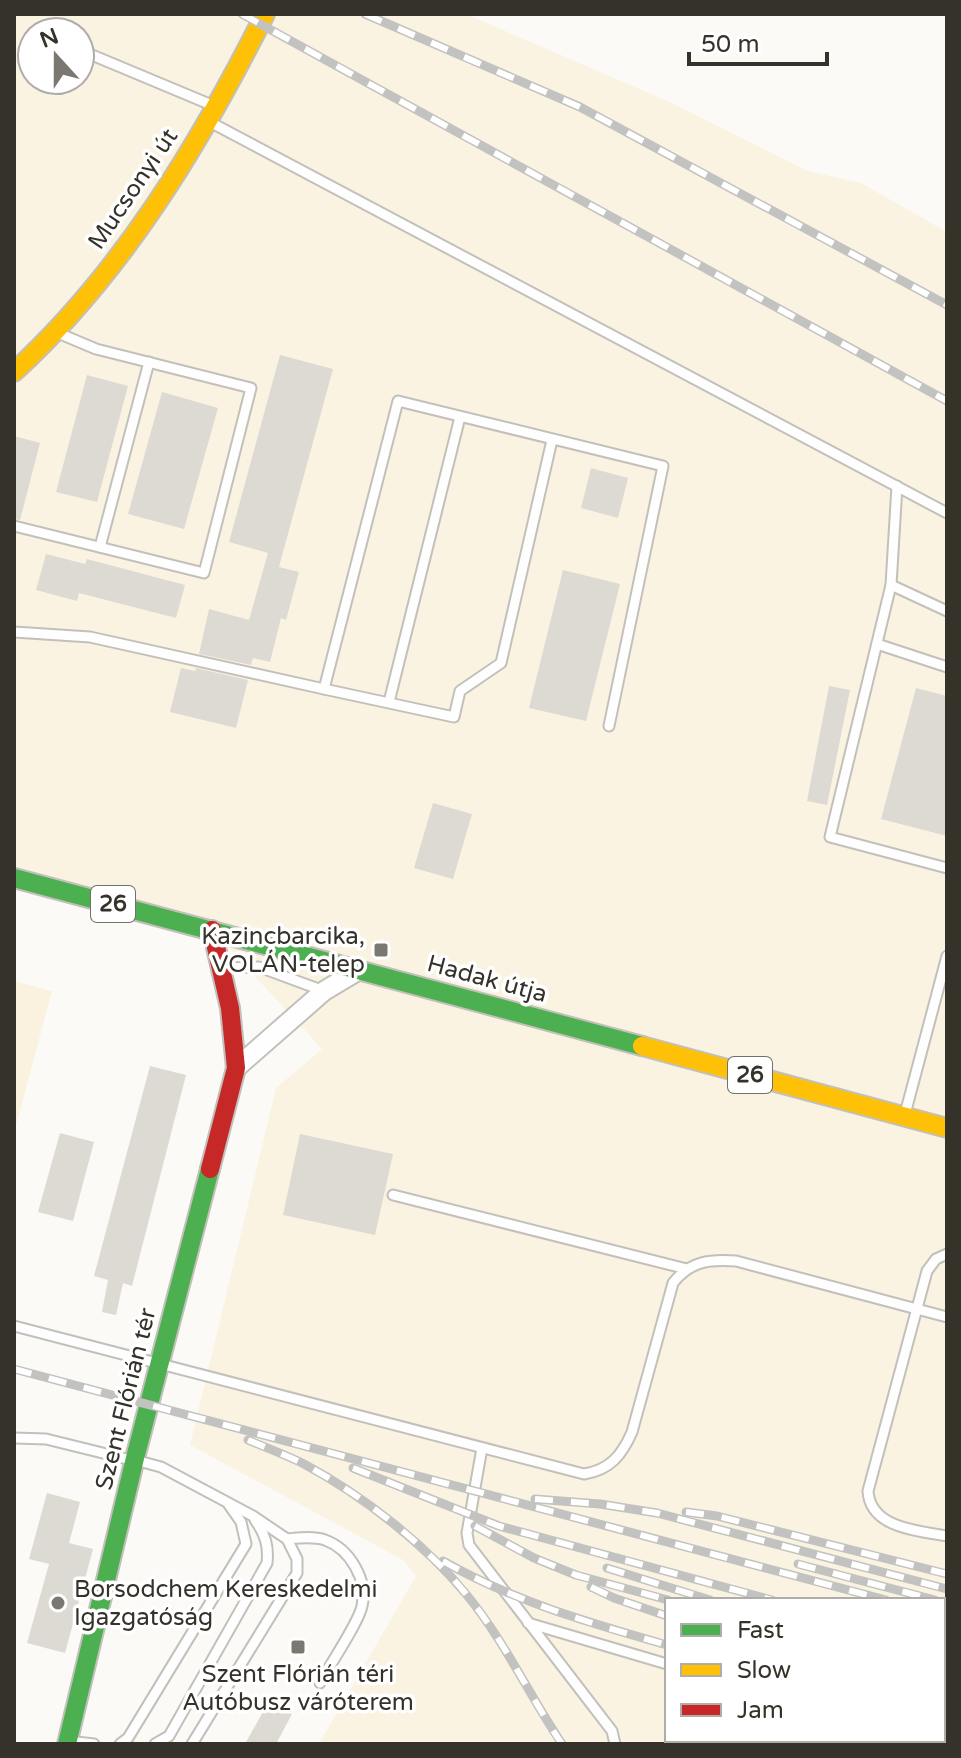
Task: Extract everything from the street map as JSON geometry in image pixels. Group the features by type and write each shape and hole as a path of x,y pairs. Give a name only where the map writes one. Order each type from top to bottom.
{"street":[{"name":"Mucsonyi út","path":"15,369 55,331 146,220 212,114 265,14"},
{"name":"Hadak útja","path":"14,878 947,1128"},
{"name":"Szent Flórián tér","path":"67,1742 135,1460 236,1068 230,1008 212,930"},
{"path":"236,1068 324,991 359,970"}],"lane":[{"path":"96,58 212,114 947,513"},
{"path":"14,526 204,573 251,388 96,349 55,331"},
{"path":"100,547 149,362"},
{"path":"324,689 398,401 663,466 609,726"},
{"path":"389,702 460,417"},
{"path":"14,632 90,637 454,717 460,691 501,663 552,440"},
{"path":"897,486 891,585 830,837 947,868"},
{"path":"891,585 947,611"},
{"path":"877,644 947,667"},
{"path":"904,1117 947,956"},
{"path":"221,968 259,967 324,991"},
{"path":"393,1195 687,1269"},
{"path":"947,1254 936,1259 927,1271 868,1491 874,1513 884,1521 947,1536"},
{"path":"14,1326 584,1474 597,1472 623,1453 632,1432 673,1283 697,1263 736,1261 947,1317"},
{"path":"14,1438 46,1439 161,1467 253,1516 287,1539 297,1559 297,1573 192,1744"},
{"path":"482,1448 467,1533 469,1545 612,1731 615,1744"},
{"path":"120,1744 128,1738 246,1544 241,1522 226,1502"},
{"path":"155,1744 169,1736 267,1563 269,1550 263,1531 253,1516"},
{"path":"287,1539 326,1540 344,1553 357,1568 362,1607 320,1683"},
{"path":"527,1623 665,1663"},
{"path":"67,1742 94,1744"}],"shaded area":[{"path":"14,14 466,14 672,103 808,171 861,183 947,232 947,1744 319,1744 416,1576 403,1560 190,1445 276,1088 322,1049 212,930 14,880"},
{"path":"14,981 52,991 14,1133"}],"building":[{"path":"280,355 333,369 279,567 299,572 286,620 281,618 270,662 253,658 251,665 199,654 209,609 249,620 268,553 229,542"},
{"path":"87,375 128,386 97,502 56,492"},
{"path":"162,392 218,408 184,529 128,514"},
{"path":"14,436 40,443 20,520 14,519"},
{"path":"591,468 628,478 618,518 581,508"},
{"path":"46,554 85,564 87,559 185,585 176,618 79,593 77,601 36,590"},
{"path":"563,570 620,584 586,721 529,708"},
{"path":"181,668 195,671 196,668 248,680 236,728 170,712"},
{"path":"829,686 850,690 827,805 807,801"},
{"path":"916,688 947,696 947,836 881,819"},
{"path":"433,803 472,814 453,879 414,868"},
{"path":"150,1066 186,1075 132,1286 123,1283 116,1315 102,1312 108,1280 94,1276"},
{"path":"60,1133 94,1142 73,1221 38,1212"},
{"path":"300,1134 393,1154 375,1235 283,1215"},
{"name":"Borsodchem Kereskedelmi Igazgatóság","path":"47,1493 80,1502 69,1543 93,1549 65,1653 27,1643 49,1564 29,1559"},
{"path":"269,1701 292,1714 276,1744 245,1744"}],"railway":[{"path":"242,14 947,401"},
{"path":"365,14 580,107 947,305"},
{"path":"14,1369 878,1598"},
{"path":"248,1440 304,1464 348,1490 432,1557 480,1612 562,1744"},
{"path":"353,1468 499,1526 765,1598"},
{"path":"535,1499 600,1504 657,1513 947,1589"},
{"path":"686,1512 717,1516 947,1574"},
{"path":"475,1526 534,1558 576,1575 665,1599"},
{"path":"443,1561 524,1599 665,1644"},
{"path":"798,1564 927,1598"},
{"path":"607,1568 704,1598"},
{"path":"591,1587 665,1615"}],"traffic: fast":[{"path":"14,878 642,1046"},
{"path":"67,1744 135,1458 210,1169"}],"traffic: slow":[{"path":"14,372 90,293 156,205 214,111 265,14"},
{"path":"642,1046 947,1128"}],"traffic: jam":[{"path":"210,1169 236,1068 230,1008 212,930"}],"place":[{"name":"Kazincbarcika, VOLÁN-telep","path":"381,950"},
{"name":"Borsodchem Kereskedelmi Igazgatóság","path":"58,1603"},
{"name":"Szent Flórián téri Autóbusz váróterem","path":"298,1647"}]}
